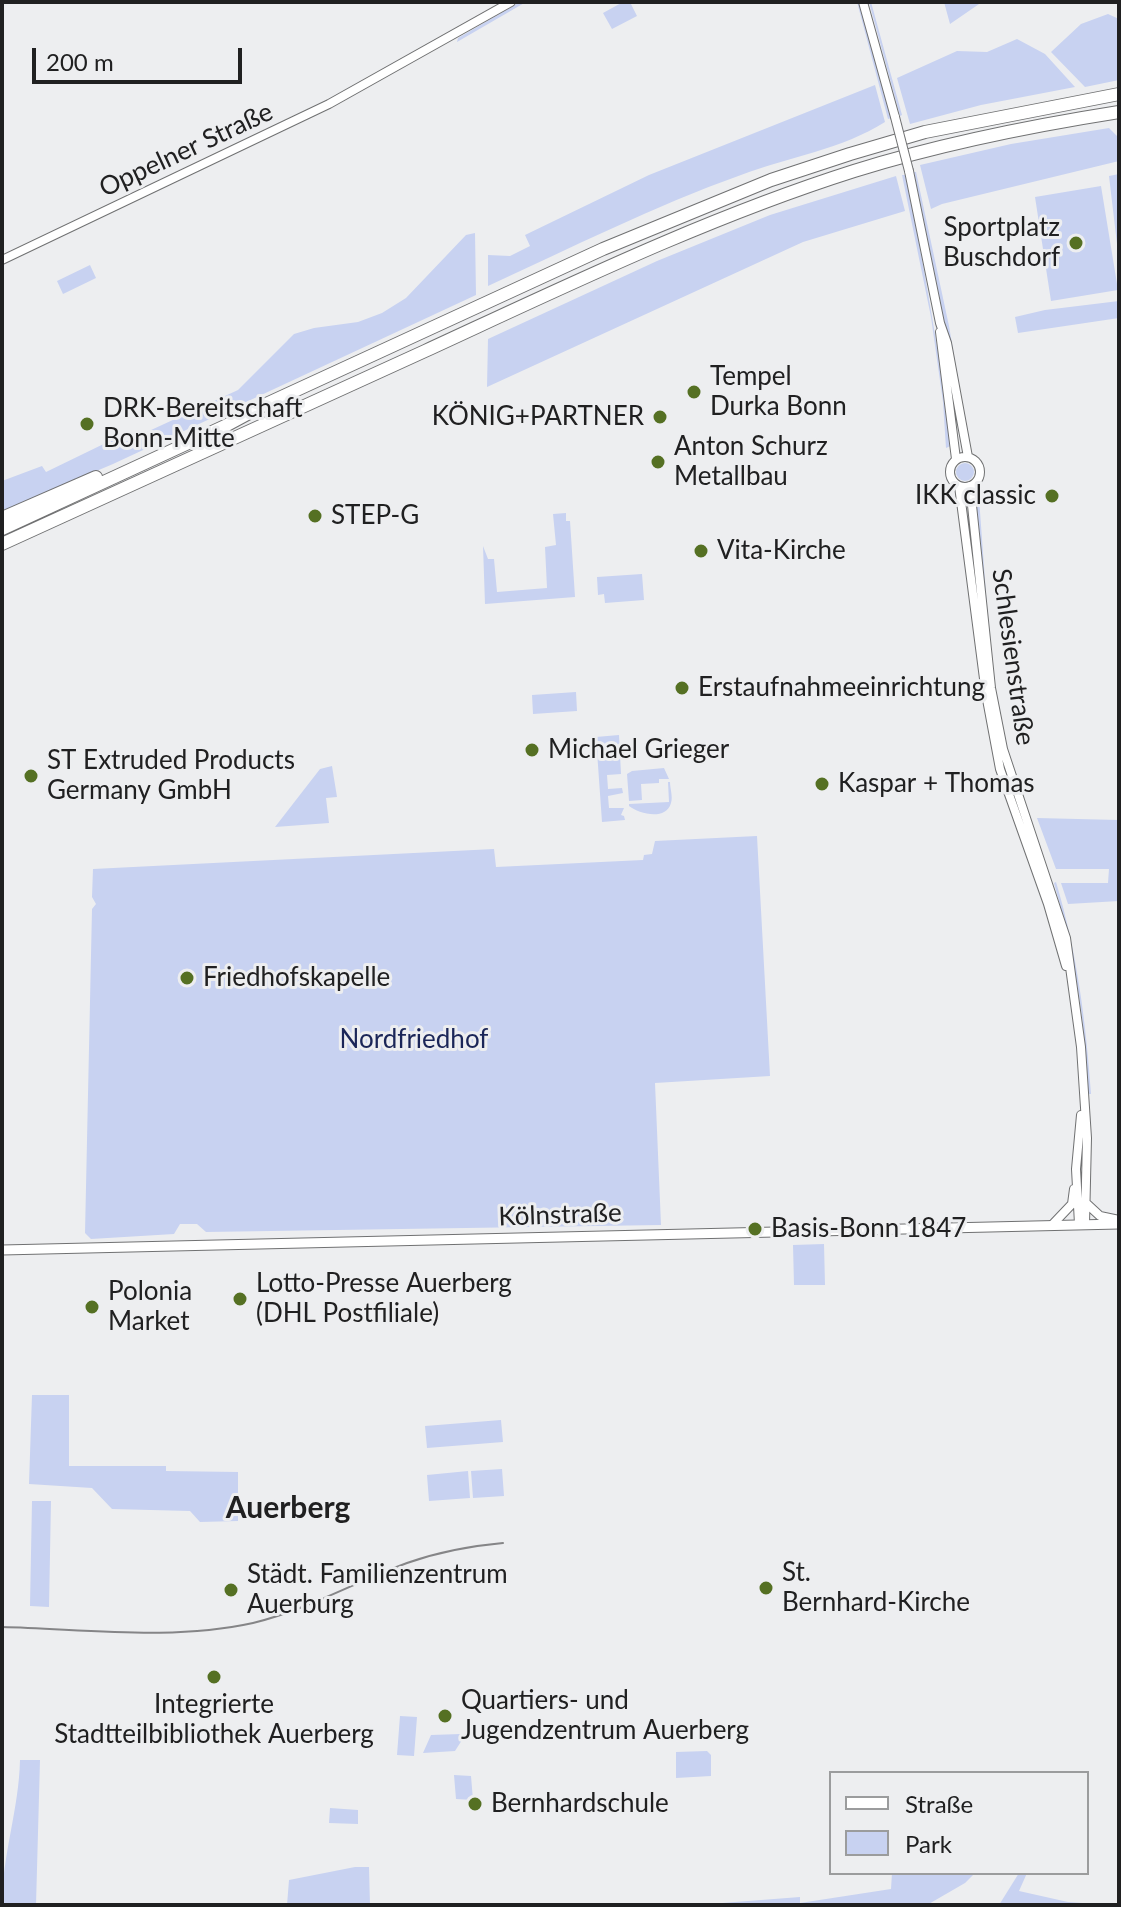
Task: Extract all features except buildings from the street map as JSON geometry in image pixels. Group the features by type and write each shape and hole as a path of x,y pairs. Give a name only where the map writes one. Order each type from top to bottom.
{"highway":[{"path":"3,525 247,408 264,405 616,244 771,180 925,132 1119,94"},
{"path":"2,544 573,283 774,199 853,171 928,151 1028,128 1119,112"}],"main road":[{"name":"Kölnstraße","path":"2,1250 1119,1222"}],"street":[{"name":"Oppelner Straße","path":"2,260 329,104 511,2"},
{"path":"863,2 909,171 940,323 947,343 968,457"},
{"path":"940,323 940,346 956,459 949,473 959,486 970,486 979,478 980,471 975,460 968,457 956,459"},
{"name":"Schlesienstraße","path":"959,486 1000,769 1048,904 1076,1001"},
{"name":"Schlesienstraße","path":"970,486 991,688 1003,749 1066,938 1076,1001 1087,1138 1087,1204 1082,1224"},
{"path":"1021,829 1031,831"},
{"name":"Schlesienstraße","path":"1082,1224 1076,1169 1083,1098"},
{"path":"1052,1225 1072,1204 1076,1169"},
{"path":"1087,1204 1100,1216 1119,1222"}],"green space":[{"path":"520,2 526,2 457,42 458,38"},
{"path":"623,2 630,2 637,16 612,29 603,13"},
{"path":"857,2 891,118 888,119"},
{"path":"869,2 902,115 900,116"},
{"path":"944,2 982,2 950,24"},
{"path":"1108,14 1119,19 1119,80 1085,87 1051,52 1081,24"},
{"path":"1017,39 1045,54 1075,87 981,105 910,124 897,78 957,51 987,52"},
{"path":"875,85 885,122 869,131 676,200 488,286 488,255 510,256 530,246 525,235 649,175"},
{"path":"1109,128 1119,138 1119,161 931,209 920,165 1011,144"},
{"path":"914,172 949,326 969,443"},
{"path":"1119,174 1119,261 1109,176"},
{"path":"902,175 905,175 919,242 953,445 946,448 931,317"},
{"path":"896,176 905,211 803,242 487,387 488,339 657,261 770,215"},
{"name":"Sportplatz Buschdorf","path":"1101,186 1118,290 1051,301 1035,197"},
{"path":"475,233 476,295 113,464 2,511 2,481 42,466 46,472 118,437 125,442 238,390 294,334 358,322 382,313 406,298 466,235"},
{"path":"90,265 96,278 63,294 57,281"},
{"path":"1119,301 1119,318 1018,333 1015,317"},
{"path":"965,463 974,472 965,481 956,472"},
{"path":"979,498 989,635 973,499"},
{"path":"566,513 566,521 570,521 575,597 485,604 483,546 488,559 494,559 497,592 547,588 545,547 556,545 553,514"},
{"path":"642,574 644,600 605,603 604,594 598,595 597,577"},
{"path":"576,692 577,711 533,714 532,695"},
{"path":"619,735 621,774 607,775 608,789 622,788 623,793 608,796 609,808 624,808 621,815 625,820 602,822 596,737"},
{"path":"332,766 337,797 326,798 329,823 275,827 320,769"},
{"path":"664,768 669,779 641,784 642,800 629,801 627,774"},
{"path":"668,782 672,801 664,812 645,813 629,806 669,802"},
{"path":"1037,818 1119,820 1119,901 1068,904 1061,883 1108,883 1109,869 1056,869"},
{"name":"Nordfriedhof","path":"757,836 770,1076 655,1083 661,1225 206,1232 197,1224 180,1224 174,1234 91,1239 85,1233 92,909 96,904 92,897 93,869 494,849 496,867 643,860 644,855 652,854 655,841"},
{"path":"1056,882 1080,987 1091,1094 1088,1094 1078,987"},
{"path":"824,1244 825,1285 794,1285 793,1245"},
{"path":"32,1395 69,1395 69,1466 166,1466 166,1471 238,1472 238,1521 200,1522 190,1511 112,1509 92,1488 29,1484"},
{"path":"501,1420 503,1442 427,1448 425,1426"},
{"path":"502,1469 504,1496 473,1498 471,1471"},
{"path":"468,1471 470,1498 429,1501 427,1475"},
{"path":"32,1501 51,1501 49,1607 30,1606"},
{"path":"400,1716 417,1717 414,1756 397,1755"},
{"path":"461,1734 462,1740 455,1751 423,1753 431,1735"},
{"path":"707,1751 711,1755 711,1776 676,1778 676,1752"},
{"path":"20,1760 40,1760 36,1905 2,1905 17,1796"},
{"path":"454,1775 471,1776 473,1800 456,1799"},
{"path":"330,1808 358,1810 358,1824 329,1823"},
{"path":"369,1867 370,1905 287,1905 289,1880"},
{"path":"892,1875 973,1875 927,1905 696,1905 800,1897 800,1903 891,1889"},
{"path":"1018,1875 1026,1875 1019,1891 1068,1902 1111,1905 999,1905"}],"tram line":[{"path":"2,1627 159,1633 253,1623 293,1611 419,1559 503,1543"}],"place":[{"name":"Sportplatz Buschdorf","path":"1076,243"},
{"name":"Tempel Durka Bonn","path":"694,392"},
{"name":"KÖNIG+PARTNER","path":"660,417"},
{"name":"DRK-Bereitschaft Bonn-Mitte","path":"87,424"},
{"name":"Anton Schurz Metallbau","path":"658,462"},
{"name":"IKK classic","path":"1052,496"},
{"name":"STEP-G","path":"315,516"},
{"name":"Vita-Kirche","path":"701,551"},
{"name":"Erstaufnahmeeinrichtung","path":"682,688"},
{"name":"Michael Grieger","path":"532,750"},
{"name":"ST Extruded Products Germany GmbH","path":"31,776"},
{"name":"Kaspar + Thomas","path":"822,784"},
{"name":"Friedhofskapelle","path":"187,978"},
{"name":"Basis-Bonn 1847","path":"755,1229"},
{"name":"Lotto-Presse Auerberg (DHL Postfiliale)","path":"240,1299"},
{"name":"Polonia Market","path":"92,1307"},
{"name":"St. Bernhard-Kirche","path":"766,1588"},
{"name":"Städt. Familienzentrum Auerburg","path":"231,1590"},
{"name":"Integrierte Stadtteilbibliothek Auerberg","path":"214,1677"},
{"name":"Quartiers- und Jugendzentrum Auerberg","path":"445,1716"},
{"name":"Bernhardschule","path":"475,1804"}],"district":[{"name":"Auerberg","path":"288,1508"}]}
